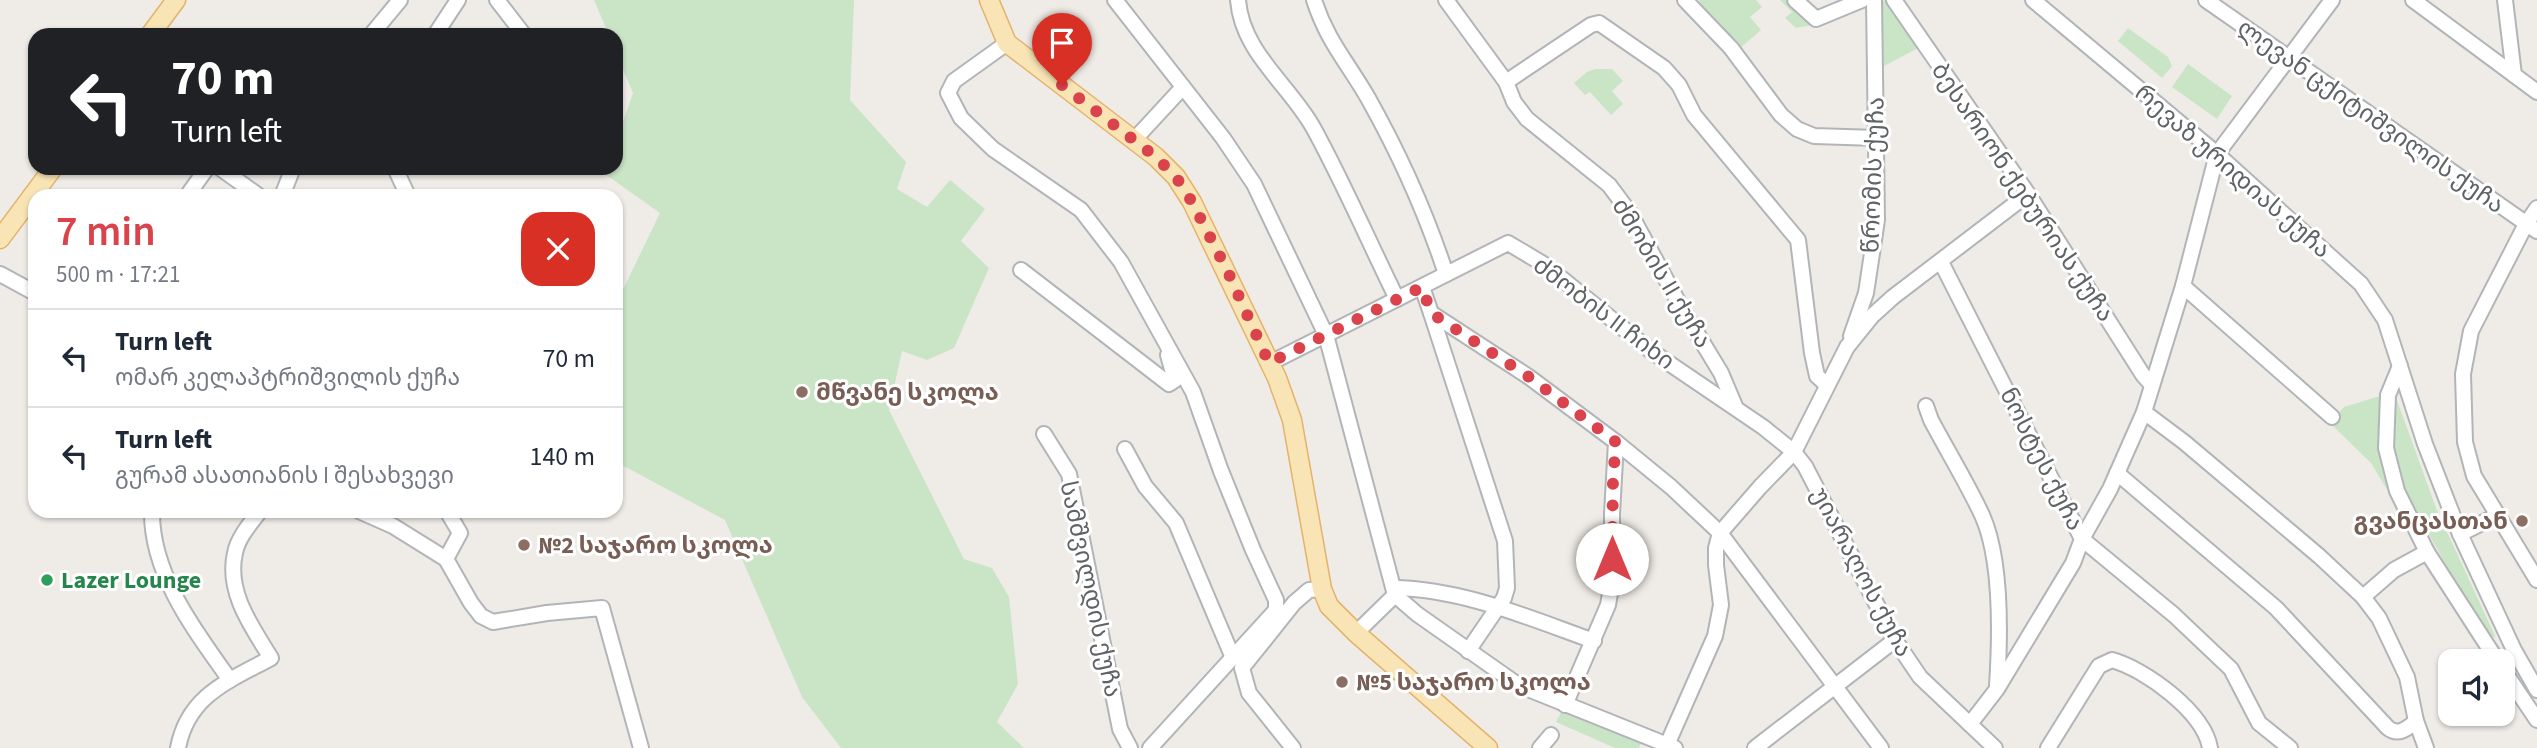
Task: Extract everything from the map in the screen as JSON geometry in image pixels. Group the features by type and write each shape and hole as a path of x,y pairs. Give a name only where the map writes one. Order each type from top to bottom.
{"main road":[{"path":"155,28 176,0"},
{"path":"989,0 1007,43 1168,167 1192,202 1269,363 1292,420 1322,589 1329,606 1356,633 1488,748"},
{"path":"0,239 28,201"}],"street":[{"path":"377,28 400,0"},
{"path":"440,28 458,0"},
{"path":"496,0 518,28"},
{"path":"1115,0 1223,138 1254,184 1326,335 1394,591 1417,614 1518,685 1671,746 1715,636 1721,605 1716,565 1716,548 1720,533 1760,486 1794,452 1847,347 1872,316 2028,194"},
{"path":"1238,0 1246,33 1258,54 1313,127 1397,299"},
{"path":"1269,363 1447,274 1427,217 1405,168 1367,96 1329,39 1314,0"},
{"name":"ძმობის II ქუჩა","path":"1446,0 1506,82 1514,102 1527,119 1609,185 1630,213 1681,307 1721,373 1735,405 1794,452"},
{"path":"1685,0 1731,48 1782,114 1797,128 1814,136 1877,138"},
{"path":"1795,0 1816,19 1862,0"},
{"name":"წრომის ქუჩა","path":"1847,347 1866,293 1877,220 1874,0"},
{"name":"ბესარიონ ქებურიას ქუჩა","path":"1894,0 2028,194 2143,375 2152,385"},
{"name":"რევაზ ურიდიას ქუჩა","path":"2033,0 2217,154 2361,284 2385,320 2425,444 2460,534 2514,650 2537,690"},
{"name":"ლევან ცქიტიშვილის ქუჩა","path":"2206,0 2531,227"},
{"path":"1970,724 1997,689 2073,564 2082,539 2118,473 2144,412 2183,286 2217,154 2332,0"},
{"path":"2413,0 2537,92"},
{"path":"2505,0 2514,75"},
{"path":"1506,82 1591,25 1599,23 1664,68 1679,85 1701,125 1798,240 1812,353 1817,376 1827,386"},
{"path":"1007,43 954,81 948,93 951,102 961,118 993,149 1081,211 1121,262 1193,392 1221,471 1276,600 1276,610 1150,748"},
{"path":"1134,140 1184,87"},
{"path":"230,175 249,189"},
{"path":"2537,208 2531,227 2471,331 2463,374 2465,442 2474,476 2537,580"},
{"name":"ძმობის II ჩიხი","path":"1447,274 1508,243 1545,265 1651,351 1735,405"},
{"name":"ნოსტეს ქუჩა","path":"1941,262 2082,539 2174,615 2231,668 2259,723 2290,748"},
{"path":"1021,270 1169,384 1175,380 1170,370 1165,340"},
{"path":"0,274 28,289"},
{"path":"2183,286 2332,416"},
{"path":"1422,287 1505,541 1507,588 1504,598 1468,651"},
{"path":"1431,313 1529,377 1616,442 1671,486 1720,533 1881,748"},
{"path":"2400,366 2388,395 2386,448 2397,491 2427,552 2490,649"},
{"path":"1926,406 1983,517 1997,598 2000,635 1997,689"},
{"path":"2144,412 2184,442 2319,556 2363,597 2379,618 2407,677 2416,721 2426,748"},
{"name":"სამშვილდის ქუჩა","path":"1044,434 1069,474 1120,729 1130,748"},
{"path":"1565,705 1608,605 1612,582 1616,442"},
{"path":"1125,449 1144,486 1176,523 1233,658"},
{"name":"უიარაღოს ქუჩა","path":"1794,452 1805,466 1895,640 1920,677 1995,748"},
{"path":"2118,473 2276,608 2388,728 2399,732 2416,721"},
{"path":"2460,534 2497,516"},
{"path":"152,518 162,570 203,642 230,681"},
{"path":"178,748 192,710 207,694 271,658 246,617 234,585 234,553 255,518"},
{"path":"375,518 393,526 446,559 471,603 481,616 493,622 602,608 641,748"},
{"path":"446,559 460,533 451,518"},
{"path":"2363,597 2394,570 2427,552"},
{"path":"1293,748 1249,693 1242,668 1294,603 1310,590 1322,589"},
{"path":"1394,591 1439,593 1498,607 1594,641"},
{"path":"1356,633 1394,591"},
{"path":"1755,748 1895,640"},
{"path":"2048,748 2099,666 2112,660 2152,678 2197,720 2210,748"},
{"path":"2515,687 2537,720"},
{"path":"1540,748 1551,734"}],"green space":[{"name":"მწვანე სკოლა","path":"594,0 854,0 850,100 906,162 897,189 927,207 950,180 985,209 961,241 989,268 954,348 927,360 902,351 889,410 964,559 992,568 1009,597 1018,684 997,722 1024,748 841,748 802,697 725,520 623,466 623,290 660,213 606,175 623,175 623,122 633,93 623,69 623,28 606,28"},
{"path":"1700,0 1756,0 1762,7 1750,17 1761,30 1739,49 1696,4"},
{"path":"1780,0 1790,0 1824,23 1796,28 1785,18 1792,12"},
{"path":"1888,0 1920,47 1884,66 1881,1"},
{"path":"2128,28 2168,57 2172,66 2162,78 2118,41"},
{"path":"2188,64 2232,96 2217,119 2172,87"},
{"path":"1595,69 1612,69 1623,81 1612,91 1623,104 1611,115 1590,92 1585,95 1574,83"},
{"path":"2394,392 2436,508 2496,638 2484,632 2401,485 2391,447"},
{"path":"2383,395 2398,508 2371,463 2330,423 2344,407"},
{"path":"1565,705 1644,735 1639,748 1615,748 1556,722"}],"place":[{"name":"მწვანე სკოლა","path":"802,392"},
{"name":"გვანცასთან","path":"2522,521"},
{"name":"№2 საჯარო სკოლა","path":"524,545"},
{"name":"Lazer Lounge","path":"47,580"},
{"name":"№5 საჯარო სკოლა","path":"1342,682"}],"route":[{"path":"1062,85 1156,157 1176,177 1227,270 1269,363 1422,287 1431,313 1529,377 1616,442 1612,559"}]}
